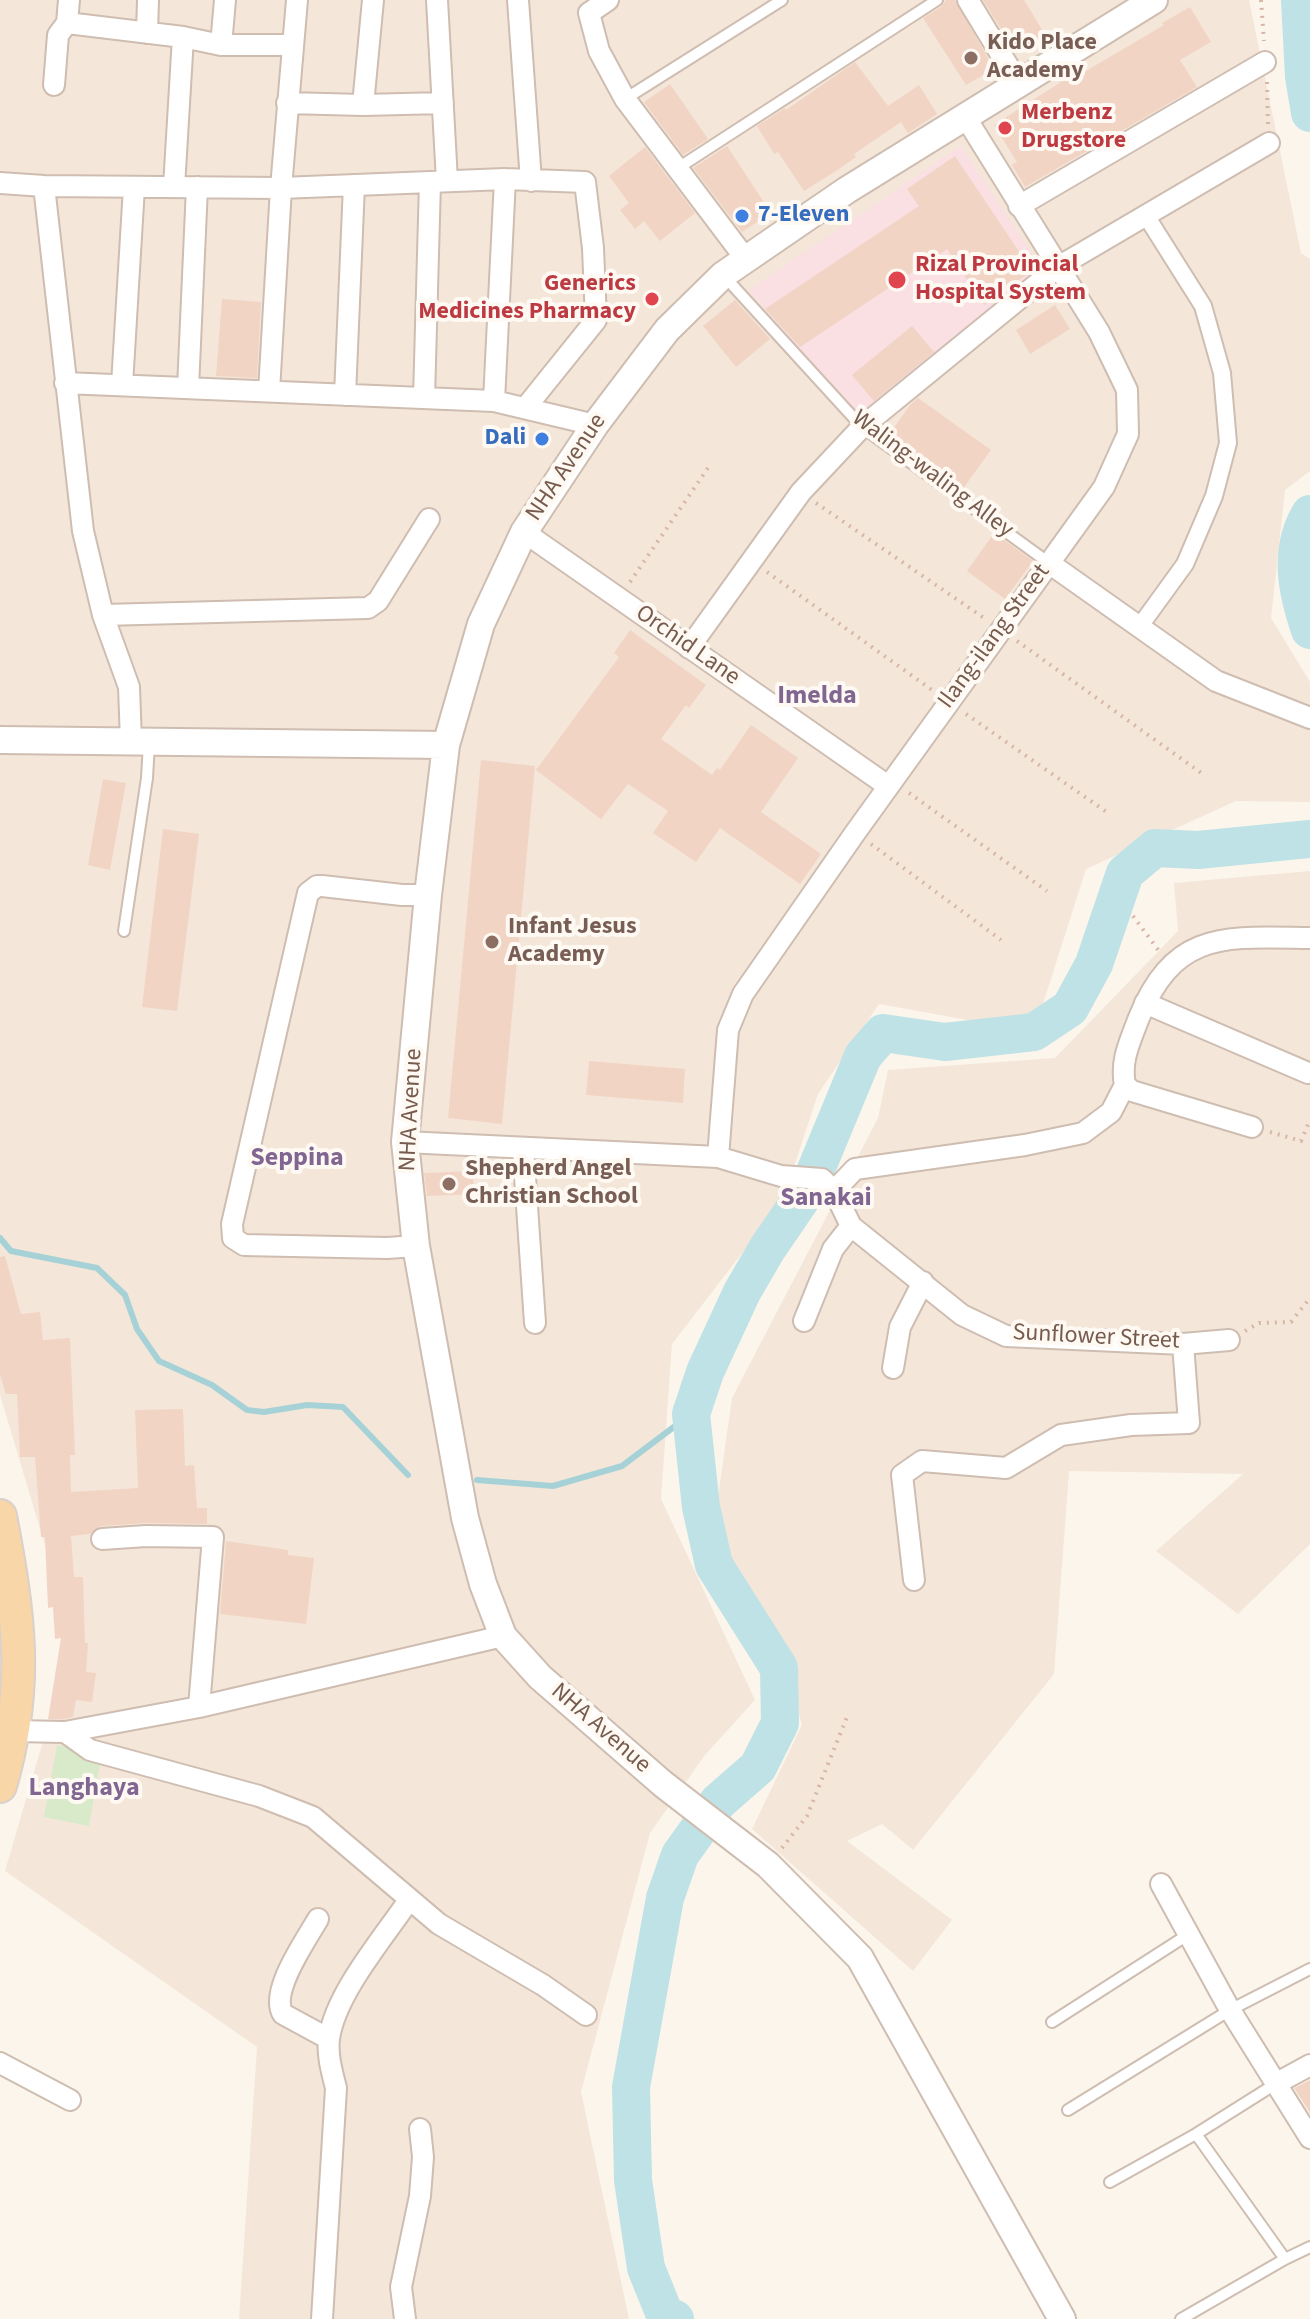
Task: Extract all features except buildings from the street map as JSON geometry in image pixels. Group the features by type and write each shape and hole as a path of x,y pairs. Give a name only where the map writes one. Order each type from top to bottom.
{"main road":[{"path":"0,1516 8,1599 20,1655 14,1731 0,1786"}],"street":[{"path":"54,85 58,35 67,23 69,0"},
{"path":"147,33 148,0"},
{"path":"221,45 225,0"},
{"path":"269,391 291,45 297,0"},
{"path":"363,105 373,0"},
{"path":"424,398 443,103 437,0"},
{"path":"518,0 531,181"},
{"path":"608,0 587,6 599,51 625,99 745,258"},
{"path":"968,0 1019,84"},
{"name":"NHA Avenue","path":"1062,2319 860,1958 768,1865 663,1784 540,1677 503,1636 483,1584 465,1518 416,1246 405,1142 428,895 446,745 481,624 524,532 595,425 667,330 723,275 847,190 1154,0"},
{"path":"67,23 183,37 221,45 291,45"},
{"path":"174,187 183,37"},
{"path":"1019,206 1265,62"},
{"path":"287,103 443,103"},
{"name":"Ilang-ilang Street","path":"718,1157 728,1030 743,994 1104,487 1128,434 1127,390 1099,332 966,118"},
{"path":"689,648 801,492 862,427 1058,267 1269,143"},
{"path":"494,401 505,179"},
{"path":"0,183 281,188 505,179 585,182 593,248 596,320 526,407"},
{"path":"345,395 354,185"},
{"path":"44,186 83,531 103,615 129,687 140,741"},
{"path":"122,385 134,187"},
{"path":"188,388 197,187"},
{"path":"1140,626 1185,564 1214,496 1228,443 1222,373 1203,306 1145,214"},
{"path":"65,383 494,401 595,425"},
{"path":"103,615 368,608 378,601 429,519"},
{"name":"Orchid Lane","path":"524,532 890,784"},
{"path":"1049,563 1216,681 1310,718"},
{"path":"0,740 446,745"},
{"path":"416,1246 244,1245 233,1238 232,1224 308,893 322,886 428,895"},
{"path":"1252,1127 1132,1091 1125,1085 1122,1071 1126,1052 1145,1003 1170,965 1197,945 1239,937 1310,938"},
{"path":"1145,1003 1308,1073"},
{"path":"405,1142 718,1157 781,1176 828,1185 855,1169 1025,1145 1083,1133 1111,1112 1125,1085"},
{"path":"523,1148 535,1323"},
{"name":"Sunflower Street","path":"828,1185 851,1226 962,1315 1006,1336 1183,1344 1229,1340"},
{"path":"804,1321 833,1249 851,1226"},
{"path":"893,1368 900,1327 923,1282"},
{"path":"914,1580 902,1475 922,1461 1006,1468 1061,1435 1131,1425 1189,1423 1183,1344"},
{"path":"102,1539 213,1537 199,1707"},
{"path":"14,1731 65,1732 199,1707 503,1636"},
{"path":"65,1732 90,1750 259,1796 313,1817 439,1924 543,1985 586,2015"},
{"path":"1161,1884 1230,2010 1310,2138"},
{"path":"322,2319 336,2088 329,2060 329,2039 343,1997 409,1900"},
{"path":"318,1919 286,1978 279,2007 283,2014 329,2039"},
{"path":"0,2063 70,2100"},
{"path":"1277,2083 1310,2065"},
{"path":"405,2319 401,2287 420,2196 423,2157 420,2129"}],"lane":[{"path":"625,99 782,0"},
{"path":"678,168 937,0"},
{"name":"Waling-waling Alley","path":"723,275 862,427 1049,563"},
{"path":"124,931 147,778 140,741"},
{"path":"1052,2022 1189,1934"},
{"path":"1068,2110 1230,2010 1310,1969"},
{"path":"1110,2182 1196,2134 1277,2083"},
{"path":"1196,2134 1285,2259"},
{"path":"1181,2319 1310,2247"}],"path":[{"path":"619,598 710,465"},
{"path":"752,561 1108,813"},
{"path":"890,784 1047,891"},
{"path":"855,833 1001,940"},
{"path":"1133,916 1170,965"},
{"path":"1252,1127 1301,1141 1310,1120"},
{"path":"1229,1340 1259,1323 1291,1322 1310,1298"},
{"path":"768,1865 807,1816 847,1717"}],"shaded area":[{"path":"0,0 1249,0 1301,253 1310,259 1310,471 1285,490 1271,618 1310,682 1310,802 1236,801 1086,869 1034,1032 879,1004 818,1094 783,1200 672,1344 661,1499 755,1700 705,1755 650,1833 581,2092 629,2319 239,2319 257,2047 5,1871 73,1639 0,1395"},
{"name":"Rizal Provincial Hospital System","path":"961,146 1043,270 858,418 749,290"},
{"path":"1310,871 1310,1544 1238,1614 1156,1551 1243,1474 1069,1471 1054,1674 913,1850 882,1824 847,1841 952,1920 913,1971 752,1829 802,1725 778,1648 713,1532 732,1398 878,1118 888,1070 1055,1058 1178,931 1174,883"}],"green space":[{"path":"57,1745 102,1753 89,1826 44,1817"}],"waterway":[{"path":"1300,0 1304,77 1310,113"},
{"path":"1310,514 1303,528 1297,557 1298,586 1310,630"},
{"path":"675,2319 665,2315 646,2268 633,2180 631,2087 665,1898 680,1855 718,1802 758,1767 780,1723 779,1668 714,1565 701,1507 691,1414 705,1372 742,1292 808,1189 863,1056 883,1033 945,1042 1034,1032 1070,1008 1094,964 1125,873 1155,848 1198,850 1310,839"},
{"path":"0,1238 11,1251 97,1268 125,1295 137,1329 159,1361 212,1385 247,1410 264,1412 307,1405 343,1407 408,1475"},
{"path":"477,1480 553,1486 622,1466 691,1414"}],"place":[{"name":"Kido Place Academy","path":"971,58"},
{"name":"Merbenz Drugstore","path":"1005,128"},
{"name":"7-Eleven","path":"742,216"},
{"name":"Rizal Provincial Hospital System","path":"897,280"},
{"name":"Generics Medicines Pharmacy","path":"652,299"},
{"name":"Dali","path":"542,439"},
{"name":"Infant Jesus Academy","path":"492,942"},
{"name":"Shepherd Angel Christian School","path":"449,1184"}],"district":[{"name":"Imelda","path":"817,697"},
{"name":"Seppina","path":"297,1159"},
{"name":"Sanakai","path":"826,1199"},
{"name":"Langhaya","path":"84,1789"}]}
